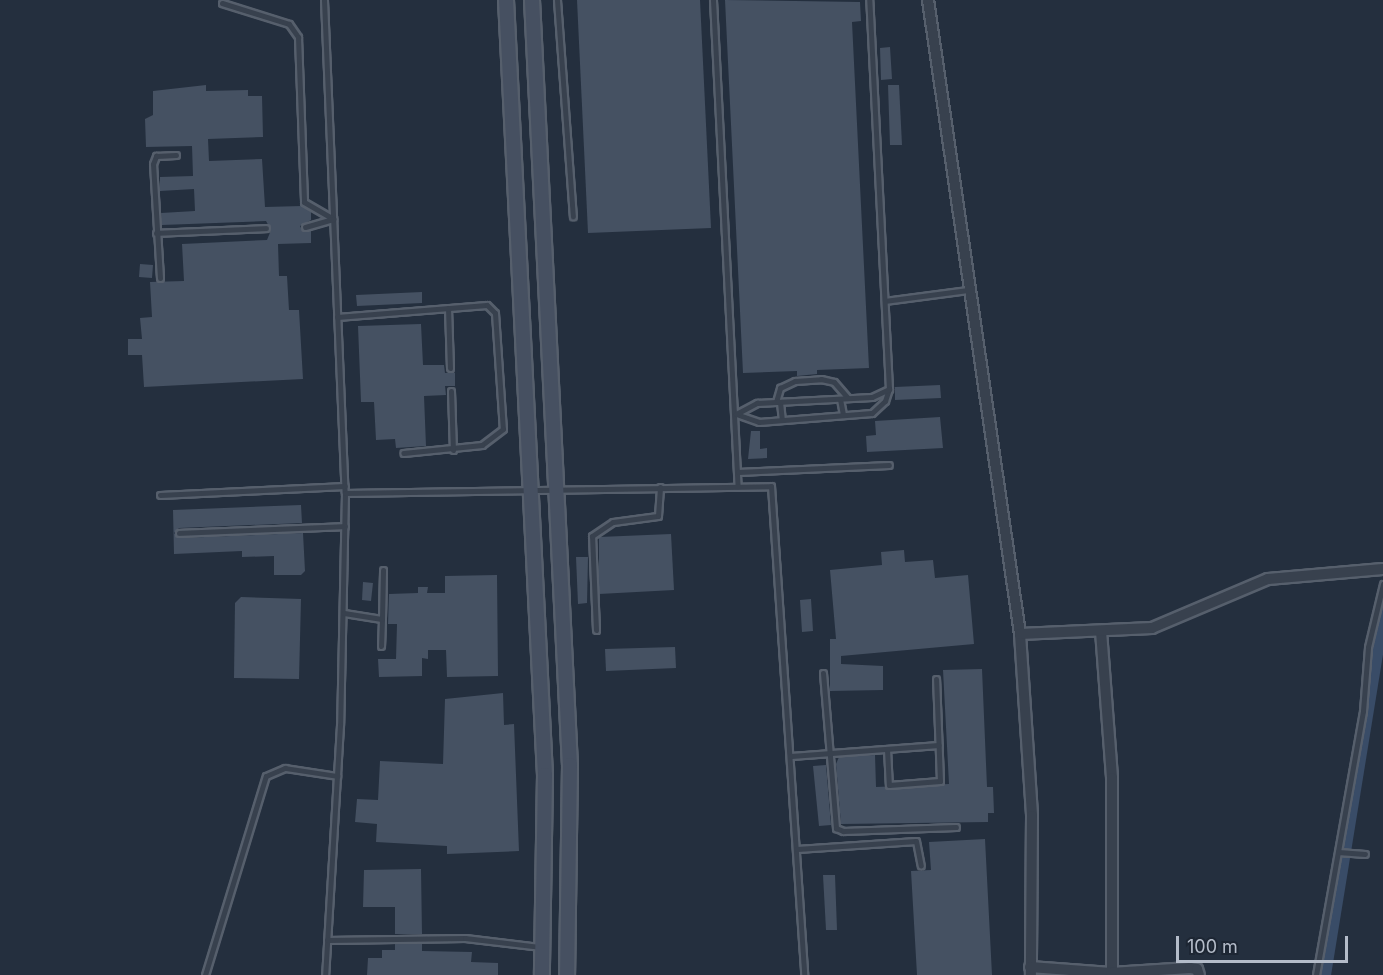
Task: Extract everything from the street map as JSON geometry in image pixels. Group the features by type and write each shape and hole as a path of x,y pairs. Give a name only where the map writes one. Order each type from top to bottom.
{"street":[{"path":"506,0 544,775 542,975"},
{"path":"532,0 554,489 570,765 567,975"},
{"path":"928,0 963,291 1020,634 1032,816 1031,971 1111,974 1190,968 1197,969 1199,975"},
{"path":"1020,634 1152,628 1268,579 1383,569"},
{"path":"1101,631 1112,778 1111,974"}],"lane":[{"path":"324,0 345,486 344,613 325,975"},
{"path":"557,0 573,216"},
{"path":"713,0 738,486"},
{"path":"736,414 759,422 843,415 880,409 889,389 869,0"},
{"path":"222,3 294,30 304,202 333,219"},
{"path":"160,278 153,160 176,155"},
{"path":"305,227 333,219"},
{"path":"156,233 266,228"},
{"path":"885,301 924,298 963,291"},
{"path":"337,317 487,305 495,313 503,429 482,445 453,450 403,453"},
{"path":"448,308 450,368"},
{"path":"782,420 778,402 780,388 795,381 821,379 834,382 848,398"},
{"path":"736,414 757,403 872,397 889,389"},
{"path":"451,391 453,450"},
{"path":"840,399 843,415"},
{"path":"738,472 889,465"},
{"path":"345,493 767,484 772,491 804,975"},
{"path":"160,495 345,486"},
{"path":"596,630 592,536 613,522 658,516 660,488"},
{"path":"179,533 345,526"},
{"path":"381,646 383,570"},
{"path":"1316,975 1341,852 1363,711 1368,647 1383,584"},
{"path":"344,613 382,619"},
{"path":"823,673 831,753 834,825 839,830 956,827"},
{"path":"886,749 889,785 936,783 940,778 936,679"},
{"path":"791,756 939,745"},
{"path":"205,975 266,776 285,768 337,776"},
{"path":"797,849 916,841 921,866"},
{"path":"1341,852 1365,854"},
{"path":"327,940 465,938 543,947"}],"building":[{"path":"577,0 700,0 711,228 588,233"},
{"path":"725,0 860,2 861,21 852,22 869,368 817,370 817,374 797,376 797,371 743,373"},
{"path":"890,47 892,79 881,80 880,48"},
{"path":"206,85 206,91 248,90 248,96 262,96 263,137 208,139 209,161 262,159 265,207 302,206 311,212 311,220 300,226 303,232 311,230 311,243 278,244 279,276 287,276 289,310 299,310 303,379 144,387 142,355 128,355 128,339 142,339 140,318 152,317 150,282 184,281 182,244 267,240 271,230 266,221 162,225 161,213 195,211 194,189 160,191 160,177 193,176 192,146 146,147 145,119 153,115 153,91"},
{"path":"888,85 899,85 902,145 890,145"},
{"path":"140,264 153,265 152,278 139,277"},
{"path":"422,292 422,303 357,306 356,295"},
{"path":"421,324 423,365 444,365 445,373 455,373 455,386 445,386 446,395 424,396 426,446 396,448 395,439 376,440 374,402 361,402 358,326"},
{"path":"940,385 941,398 895,400 895,387"},
{"path":"940,417 943,448 867,452 866,436 876,435 875,421"},
{"path":"751,431 760,431 760,449 767,448 767,458 748,459"},
{"path":"301,505 302,523 179,528 174,533 179,538 303,533 305,571 301,575 274,575 274,556 242,557 242,551 174,554 173,510"},
{"path":"671,534 674,590 599,594 599,537"},
{"path":"904,550 905,562 933,560 935,578 968,575 974,644 841,656 841,664 883,666 883,690 830,691 830,639 836,639 830,570 882,565 881,552"},
{"path":"576,557 588,557 587,603 578,604"},
{"path":"497,575 498,676 447,677 446,650 428,650 428,659 422,658 422,676 379,677 378,659 396,659 397,624 388,624 389,594 418,593 418,587 428,587 427,593 445,593 445,576"},
{"path":"363,582 373,583 371,601 362,600"},
{"path":"241,597 301,599 299,679 234,678 235,603"},
{"path":"811,599 813,631 802,632 800,600"},
{"path":"675,647 676,668 606,671 605,649"},
{"path":"982,669 987,787 993,787 994,813 988,813 988,822 841,824 836,764 839,757 875,755 876,787 949,784 943,670"},
{"path":"503,693 504,725 514,724 519,851 447,854 447,846 376,842 377,824 355,822 357,799 378,800 380,761 443,764 445,699"},
{"path":"826,765 831,825 819,826 813,766"},
{"path":"985,839 992,975 917,975 911,871 931,870 929,842"},
{"path":"421,869 422,934 395,934 395,907 363,907 364,870"},
{"path":"823,875 835,875 837,930 826,930"},
{"path":"395,944 422,944 422,951 472,952 471,962 498,963 498,975 367,975 368,958 382,958 382,950 395,950"}],"waterway":[{"path":"1325,975 1383,615"}]}
